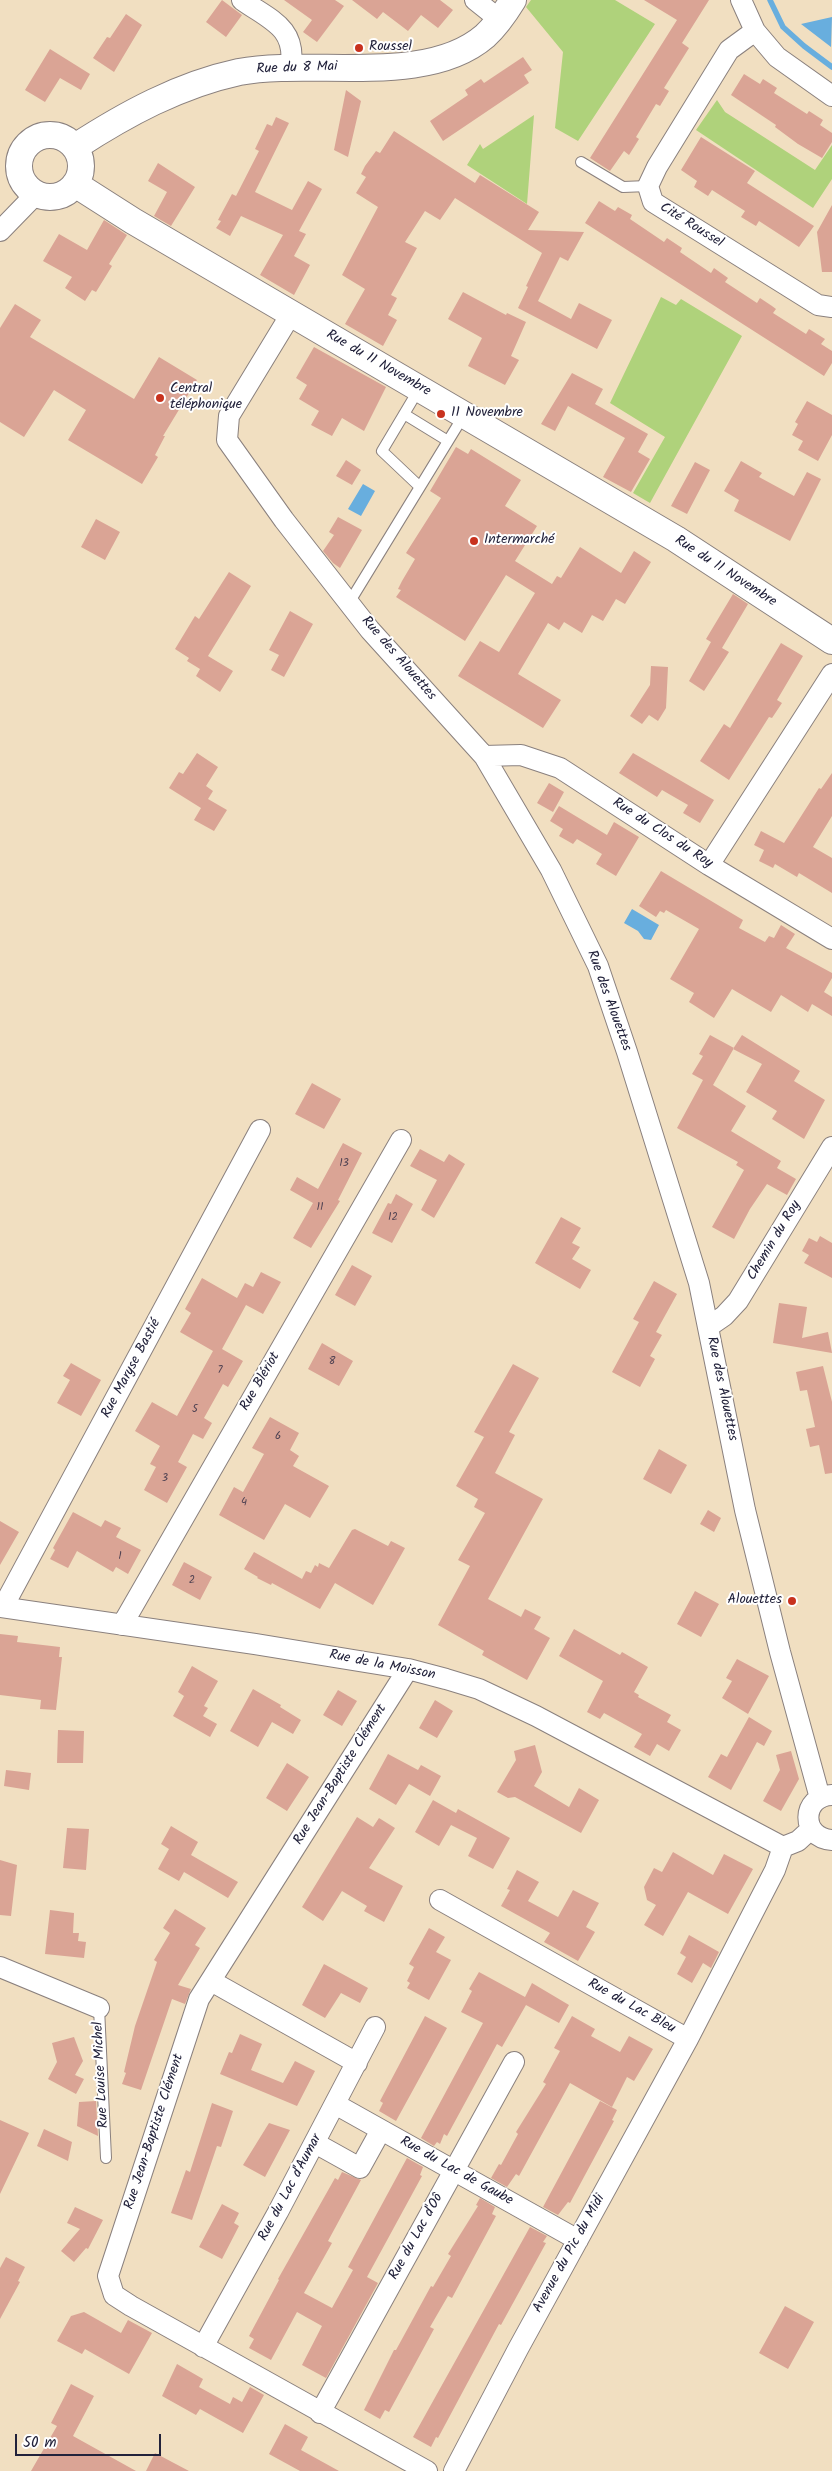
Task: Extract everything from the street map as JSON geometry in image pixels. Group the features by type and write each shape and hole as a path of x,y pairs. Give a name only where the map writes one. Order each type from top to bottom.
{"street":[{"path":"242,0 282,29 293,49 291,66"},
{"path":"475,0 507,10"},
{"path":"741,0 755,31 777,57 832,96"},
{"name":"Rue du 8 Mai","path":"75,147 156,100 206,80 242,72 291,66 403,67 449,56 484,37 507,10"},
{"path":"648,186 657,167 729,50 755,31"},
{"path":"50,134 68,140 75,147 81,166 75,184 70,190 53,197 36,194 28,189 10,150 50,134"},
{"name":"Rue du 11 Novembre","path":"75,184 133,221 681,542 832,641"},
{"name":"Cité Roussel","path":"648,186 653,202 818,305 832,307"},
{"path":"0,231 36,194"},
{"name":"Rue des Alouettes","path":"291,314 229,416 228,440 284,520 370,630 484,756 551,870 598,966 627,1052 696,1274 747,1520 780,1652 826,1797"},
{"path":"709,865 832,674"},
{"name":"Rue du Clos du Roy","path":"484,756 521,755 560,768 709,865 832,939"},
{"name":"Rue Maryse Bastié","path":"2,1607 260,1130"},
{"name":"Rue Blériot","path":"122,1625 400,1140"},
{"name":"Chemin du Roy","path":"708,1327 724,1316 738,1301 832,1147"},
{"name":"Rue de la Moisson","path":"2,1607 408,1669 479,1689 536,1716 783,1848"},
{"name":"Rue Jean-Baptiste Clément","path":"408,1669 199,1999 108,2276 114,2295 320,2413 427,2471"},
{"path":"826,1797 814,1802 808,1815 811,1829 820,1838 832,1840"},
{"path":"783,1848 798,1841 811,1829"},
{"name":"Rue du Lac Bleu","path":"440,1900 688,2039 775,1870 783,1848"},
{"name":"Rue Louise Michel","path":"0,1967 99,2008"},
{"path":"211,1981 356,2062"},
{"name":"Rue du Lac d'Aumar","path":"203,2347 315,2143 375,2027"},
{"name":"Avenue du Pic du Midi","path":"454,2471 688,2039"},
{"name":"Rue du Lac d'Oô","path":"320,2413 514,2062"},
{"name":"Rue du Lac de Gaube","path":"335,2104 578,2240"},
{"path":"315,2143 360,2168 381,2130"}],"lane":[{"path":"581,162 623,187 648,186"},
{"path":"419,388 382,451 420,487"},
{"path":"404,414 448,441"},
{"path":"349,603 464,415"},
{"name":"Rue Louise Michel","path":"99,2008 106,2158"}],"green space":[{"path":"531,0 615,0 655,24 578,141 555,128 563,52 526,7"},
{"path":"717,100 725,112 815,170 832,145 832,179 813,208 696,130"},
{"path":"534,115 527,204 467,165 480,144 483,149"},
{"path":"661,297 676,305 681,299 742,336 650,503 633,493 665,437 610,403"}],"water":[{"path":"832,17 831,47 801,24"},
{"path":"363,484 375,491 361,516 348,509"},
{"path":"632,909 659,925 651,940 644,939 638,931 624,923"}],"building":[{"path":"222,0 242,15 226,37 206,22"},
{"path":"284,0 335,0 344,6 317,42 303,32 312,20"},
{"path":"352,0 440,0 453,10 438,28 421,15 408,31 383,12 377,19"},
{"path":"644,0 709,0 682,43 689,48 664,88 669,91 660,106 656,104 636,137 639,139 629,155 624,151 610,171 590,158 677,20"},
{"path":"126,14 142,25 114,72 93,58 107,37 110,38"},
{"path":"50,49 90,74 81,90 60,78 45,102 25,90"},
{"path":"523,57 532,70 524,75 529,83 443,141 430,121 468,95 465,90 481,79 484,83"},
{"path":"744,74 760,84 763,79 777,88 774,93 807,114 809,111 823,120 820,125 832,133 832,142 822,158 798,144 775,127 776,125 731,95"},
{"path":"346,90 361,101 348,157 334,150"},
{"path":"276,117 289,123 255,192 292,210 308,181 322,189 299,231 306,234 294,256 310,265 294,295 260,275 283,235 241,216 230,236 216,228 221,221 218,220 232,194 236,196 259,151 255,149 267,124 272,126"},
{"path":"394,131 475,183 480,175 539,212 528,230 584,232 568,261 560,257 538,301 571,319 579,303 612,320 597,349 518,308 542,253 455,198 440,220 425,211 405,242 417,248 391,295 397,298 388,315 397,320 383,346 345,324 365,289 342,275 378,207 356,193 366,177 361,174 365,166 376,151 380,153"},
{"path":"701,137 755,171 747,183 814,226 799,247 759,221 756,226 741,217 745,211 712,190 708,196 694,187 697,181 681,170"},
{"path":"158,163 195,187 171,226 154,216 167,192 148,181"},
{"path":"599,201 615,211 618,207 632,215 630,219 664,242 667,238 682,248 680,252 711,273 714,268 728,278 725,282 757,303 760,298 776,309 773,313 806,334 809,329 825,339 821,344 832,351 832,363 824,376 585,223"},
{"path":"832,205 832,272 822,272 817,232"},
{"path":"104,220 127,235 109,264 112,266 96,292 92,290 85,301 65,288 72,277 43,261 59,234 87,250"},
{"path":"463,292 506,315 507,313 526,322 511,356 519,360 505,385 468,366 482,338 448,319"},
{"name":"Central téléphonique","path":"15,304 41,320 30,337 134,399 159,357 197,380 163,436 165,436 155,455 158,457 142,484 68,440 86,410 54,390 24,437 0,422 0,328"},
{"path":"314,347 386,387 364,431 342,418 332,436 311,425 319,411 299,399 307,385 296,378"},
{"path":"572,373 603,389 595,404 648,434 638,452 650,459 631,492 603,477 625,438 568,406 555,431 541,424"},
{"path":"807,401 832,415 832,435 818,461 798,450 803,441 792,435 798,424 795,422"},
{"path":"456,447 468,454 471,449 521,480 505,506 537,526 515,561 552,584 557,576 561,578 580,547 621,573 634,551 651,562 625,604 616,599 603,621 592,615 582,633 564,622 559,630 548,623 518,674 561,700 543,728 458,676 480,641 499,652 535,593 506,575 465,641 396,597 401,590 398,589 402,581 415,559 406,553 441,498 430,491"},
{"path":"346,460 361,470 352,485 336,476"},
{"path":"741,461 762,473 759,477 794,496 807,472 821,479 790,541 734,511 739,500 724,491"},
{"path":"695,462 710,470 687,514 671,506"},
{"path":"338,517 362,530 340,568 323,551 334,535 329,532"},
{"path":"96,519 120,532 105,560 81,547"},
{"path":"229,572 251,586 208,656 233,671 220,692 196,676 200,669 187,661 189,658 175,649 195,616 199,619"},
{"path":"733,594 748,604 722,648 729,652 704,691 689,681 711,642 706,639"},
{"path":"290,611 313,624 284,677 271,670 279,655 269,650"},
{"path":"781,643 803,656 777,700 782,703 772,718 769,717 729,780 700,761 724,724 730,728"},
{"path":"651,666 668,667 666,708 658,721 649,715 642,724 630,716 650,685"},
{"path":"197,753 218,767 206,786 213,791 208,799 227,810 214,831 194,820 201,808 169,788 179,772 183,774"},
{"path":"633,753 714,800 700,823 683,813 688,805 662,790 657,797 619,773"},
{"path":"832,773 832,816 813,847 832,858 832,893 799,873 797,877 775,864 773,868 759,861 764,850 754,845 761,831 784,843 819,788 821,789"},
{"path":"549,783 564,792 553,812 537,803"},
{"path":"559,806 607,835 614,822 639,837 616,876 596,864 602,854 577,839 573,844 559,836 563,829 550,821"},
{"path":"661,871 743,920 739,928 765,942 769,936 774,938 781,925 795,934 786,948 832,973 832,978 824,992 832,997 832,1016 812,1004 808,1012 781,995 771,1012 732,989 714,1018 689,1002 694,993 670,979 699,929 666,910 664,913 660,911 656,917 639,906"},
{"path":"710,1035 734,1048 713,1085 746,1106 731,1131 781,1161 777,1168 796,1179 787,1195 767,1184 750,1209 734,1239 712,1227 744,1170 736,1165 738,1162 677,1128 703,1080 692,1074 703,1056 699,1054"},
{"path":"742,1035 800,1071 794,1081 825,1100 804,1139 772,1119 777,1111 746,1092 762,1064 733,1049"},
{"path":"312,1083 341,1099 324,1129 295,1114"},
{"path":"343,1143 362,1153 338,1200 340,1201 311,1248 293,1238 313,1203 290,1190 297,1177 318,1189"},
{"path":"420,1149 444,1162 449,1154 465,1164 434,1218 421,1210 437,1180 410,1166"},
{"path":"396,1194 413,1204 392,1243 372,1233 388,1203 391,1204"},
{"path":"561,1217 581,1228 572,1243 580,1247 572,1259 591,1270 580,1289 535,1263"},
{"path":"820,1236 832,1243 832,1278 804,1263 809,1255 802,1251 809,1238 817,1242"},
{"path":"352,1265 372,1276 355,1306 335,1295"},
{"path":"261,1272 281,1282 263,1314 246,1305 222,1349 243,1361 228,1387 223,1384 204,1418 212,1423 203,1439 193,1434 178,1462 187,1467 167,1503 144,1490 156,1467 150,1464 160,1446 135,1431 152,1402 177,1416 213,1351 180,1332 191,1313 185,1309 202,1278 237,1298 245,1283 253,1287"},
{"path":"654,1281 677,1294 656,1332 662,1335 650,1356 655,1359 640,1387 612,1372 639,1322 633,1319"},
{"path":"779,1303 807,1307 802,1338 828,1332 832,1353 773,1343"},
{"path":"322,1343 353,1361 339,1386 308,1369"},
{"path":"71,1363 101,1380 81,1416 57,1403 70,1380 63,1376"},
{"path":"513,1364 539,1378 509,1432 515,1435 495,1473 543,1499 488,1599 521,1617 525,1609 541,1617 534,1629 550,1638 527,1680 482,1655 484,1651 438,1625 470,1566 458,1560 485,1513 474,1507 478,1499 456,1486 484,1437 474,1432"},
{"path":"823,1366 832,1402 832,1473 825,1474 819,1445 810,1447 806,1429 815,1427 807,1390 800,1391 796,1372"},
{"path":"270,1417 299,1433 290,1450 299,1456 293,1466 329,1486 310,1518 285,1504 264,1540 219,1515 234,1487 243,1492 264,1454 252,1448"},
{"path":"659,1449 687,1465 671,1494 643,1479"},
{"path":"708,1510 721,1518 714,1532 700,1524"},
{"path":"73,1512 101,1527 105,1520 121,1528 116,1537 141,1550 128,1574 116,1567 113,1572 77,1551 68,1568 50,1559 55,1550 53,1548"},
{"path":"0,1521 19,1532 0,1565"},
{"path":"355,1529 388,1546 391,1541 405,1548 373,1605 335,1583 320,1609 272,1583 271,1585 257,1578 244,1569 254,1552 302,1579 306,1571 311,1573 315,1565 318,1567 319,1563 329,1568 352,1530"},
{"path":"184,1562 212,1577 200,1600 172,1585"},
{"path":"695,1591 719,1604 701,1637 677,1624"},
{"path":"574,1629 620,1655 622,1652 648,1667 634,1692 639,1695 638,1697 671,1715 667,1722 681,1730 669,1751 657,1744 650,1756 634,1747 642,1734 604,1713 600,1719 587,1712 603,1681 559,1656"},
{"path":"0,1634 18,1636 17,1642 60,1647 59,1657 62,1657 56,1710 40,1709 41,1700 0,1695"},
{"path":"737,1659 769,1676 748,1714 722,1698 732,1681 726,1678"},
{"path":"192,1666 218,1681 204,1706 208,1708 203,1716 217,1724 210,1737 173,1716 184,1696 178,1692"},
{"path":"253,1689 281,1705 280,1707 301,1720 293,1734 272,1722 258,1747 230,1731"},
{"path":"338,1690 357,1701 342,1726 323,1715"},
{"path":"435,1700 453,1711 437,1738 419,1728"},
{"path":"749,1717 772,1731 764,1746 757,1742 731,1790 708,1777 721,1754 727,1757"},
{"path":"58,1730 84,1731 83,1763 57,1763"},
{"path":"535,1745 542,1772 534,1786 569,1807 579,1788 599,1800 581,1833 515,1797 508,1798 497,1792 516,1760 514,1751"},
{"path":"791,1751 799,1779 781,1811 763,1801 780,1770 776,1755"},
{"path":"388,1754 418,1770 421,1765 441,1776 430,1796 409,1784 396,1805 369,1789"},
{"path":"287,1763 309,1777 287,1811 266,1798"},
{"path":"6,1770 31,1773 29,1790 4,1786"},
{"path":"433,1800 456,1813 458,1809 510,1838 493,1869 468,1856 477,1838 451,1825 439,1846 415,1832"},
{"path":"357,1817 373,1827 379,1818 395,1828 369,1868 403,1886 384,1922 364,1911 367,1906 342,1891 323,1921 302,1907"},
{"path":"171,1826 198,1842 191,1855 238,1882 228,1898 184,1872 179,1881 158,1869 169,1849 161,1844"},
{"path":"67,1828 89,1829 86,1870 63,1868"},
{"path":"673,1852 713,1875 724,1854 753,1869 728,1914 688,1892 663,1936 644,1925 656,1905 647,1900 644,1887 654,1868 662,1872"},
{"path":"0,1860 17,1865 11,1916 0,1915"},
{"path":"517,1870 539,1882 528,1901 558,1917 573,1890 599,1903 586,1927 595,1932 578,1961 544,1942 550,1933 501,1906 510,1890 507,1889"},
{"path":"175,1909 206,1928 195,1945 200,1948 178,1985 191,1989 185,2004 172,1999 141,2090 122,2084 126,2073 124,2072 135,2026 157,1962 154,1960 170,1933 163,1928"},
{"path":"50,1910 74,1913 73,1933 79,1933 78,1941 86,1942 84,1958 45,1954"},
{"path":"429,1928 445,1937 436,1952 451,1960 429,2000 407,1988 410,1983 407,1981 414,1967 409,1964"},
{"path":"689,1935 719,1952 711,1968 703,1963 692,1983 677,1974 686,1957 680,1953"},
{"path":"324,1964 368,1988 360,2003 341,1993 325,2018 302,2005"},
{"path":"479,1972 525,1997 532,1983 569,2005 559,2023 526,2005 502,2047 497,2044 447,2136 444,2134 440,2144 437,2142 434,2146 421,2138 483,2023 461,2012 472,1991 469,1989"},
{"path":"425,2016 447,2028 396,2121 379,2111 383,2103 380,2101"},
{"path":"572,2016 595,2029 591,2036 620,2052 629,2036 653,2049 634,2081 627,2077 612,2107 570,2083 519,2176 516,2174 507,2187 491,2178 499,2164 501,2165 518,2134 516,2132 546,2084 543,2082 560,2051 554,2048"},
{"path":"240,2034 262,2044 251,2070 283,2083 295,2061 315,2071 297,2106 220,2074 229,2052 232,2053"},
{"path":"74,2037 83,2061 75,2075 84,2079 76,2094 48,2079 57,2062 52,2043"},
{"path":"96,2101 98,2136 77,2126 79,2102"},
{"path":"600,2101 617,2110 612,2120 614,2121 570,2203 568,2202 558,2215 543,2207"},
{"path":"212,2103 233,2111 221,2147 217,2146 192,2220 171,2213 186,2170 190,2172"},
{"path":"0,2120 29,2133 0,2194"},
{"path":"269,2123 290,2130 265,2177 243,2165"},
{"path":"44,2129 72,2142 68,2161 37,2146"},
{"path":"407,2158 423,2167 420,2175 422,2176 367,2277 378,2283 326,2378 302,2365 322,2326 297,2312 271,2360 249,2348 254,2339 249,2336 278,2279 335,2178 338,2180 342,2172 361,2180 328,2241 332,2243 304,2293 332,2308 353,2270 348,2267"},
{"path":"480,2198 495,2207 492,2214 496,2216 452,2298 448,2296 430,2327 434,2329 389,2412 385,2410 380,2419 364,2410 394,2350 396,2350 431,2286 433,2287 451,2256 448,2254 478,2206 476,2205"},
{"path":"222,2204 239,2213 234,2223 239,2226 222,2259 199,2247"},
{"path":"75,2207 103,2220 88,2249 86,2248 74,2262 61,2251 80,2229 67,2223"},
{"path":"530,2227 547,2236 543,2242 546,2243 501,2325 499,2324 438,2438 436,2437 431,2447 413,2437"},
{"path":"6,2257 25,2267 18,2281 20,2282 0,2319 0,2268"},
{"path":"785,2306 814,2322 788,2369 759,2353"},
{"path":"84,2312 121,2333 128,2320 152,2333 129,2374 85,2349 82,2354 57,2341 71,2316"},
{"path":"177,2364 203,2379 199,2387 230,2404 233,2397 242,2402 250,2387 264,2395 243,2433 200,2409 196,2415 162,2396"},
{"path":"71,2384 94,2396 73,2436 136,2471 31,2471 57,2426 51,2423"},
{"path":"285,2424 308,2437 301,2450 339,2471 300,2471 269,2454"},
{"path":"155,2453 189,2471 146,2471"}],"waterway":[{"path":"770,0 783,27 832,67"}],"place":[{"name":"Roussel","path":"359,48"},
{"name":"Central téléphonique","path":"160,398"},
{"name":"11 Novembre","path":"441,414"},
{"name":"Intermarché","path":"474,541"},
{"name":"Alouettes","path":"792,1601"}]}
